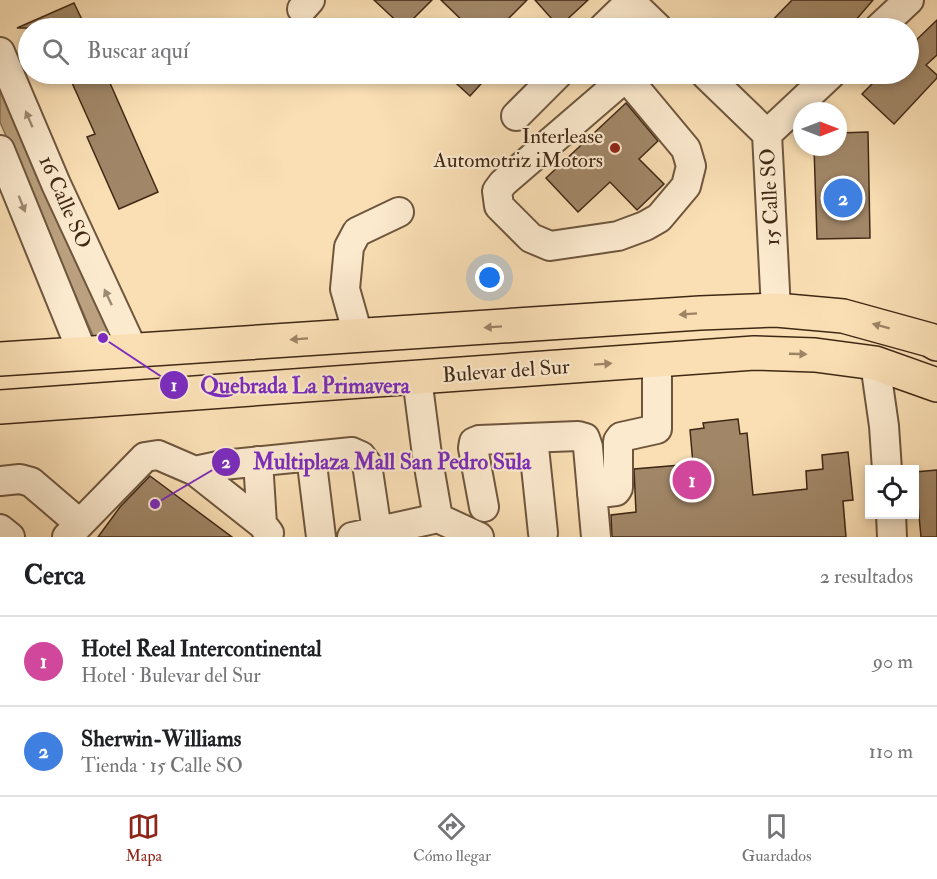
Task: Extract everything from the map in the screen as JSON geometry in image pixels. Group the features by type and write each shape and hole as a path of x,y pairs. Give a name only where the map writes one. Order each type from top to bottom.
{"highway":[{"path":"0,359 776,310 843,316 930,340 937,344"},
{"path":"165,395 163,382 171,369 188,359 261,342"},
{"path":"32,405 110,383 127,368 133,350"},
{"name":"Bulevar del Sur","path":"0,407 754,353 815,355 875,363 937,385"}],"street":[{"path":"890,18 909,0"},
{"path":"613,18 630,1 648,18"},
{"name":"16 Calle SO","path":"0,52 56,184 133,350"},
{"path":"516,116 548,84"},
{"path":"618,84 503,183 497,191 499,206 531,238 550,246 618,236 659,218 686,186 691,166 686,149 635,84"},
{"name":"15 Calle SO","path":"715,84 767,134 776,310"},
{"path":"767,134 820,84"},
{"name":"16 Calle SO","path":"0,150 83,354"},
{"path":"358,336 345,289 349,247 357,232 399,212"},
{"path":"592,494 616,491 618,488 618,441 621,437 657,429 657,360"},
{"path":"875,363 887,465"},
{"path":"417,378 438,518"},
{"path":"484,507 473,448 474,442 578,436 585,438 588,447 596,537"},
{"path":"533,438 543,533"},
{"path":"195,471 223,465 352,452 361,456 367,464 365,534 438,518 479,537"},
{"path":"0,481 20,479 31,482 73,530 145,458 158,455 195,471 267,531"},
{"path":"311,456 321,537"},
{"path":"258,461 267,531"},
{"path":"891,519 892,537"},
{"path":"0,529 10,537"}],"shaded area":[{"path":"0,88 112,339 96,342 0,122"}],"building":[{"path":"374,0 432,0 414,18 393,18"},
{"path":"441,0 527,0 509,18 460,18"},
{"path":"535,0 588,0 569,18 551,18"},
{"path":"792,0 873,0 858,18 775,18"},
{"path":"74,3 81,18 40,18"},
{"path":"937,20 937,55 926,65 937,75 937,78 894,124 862,94 872,84 919,84 919,37"},
{"path":"72,84 110,84 158,192 119,209 87,137 95,134"},
{"path":"457,84 481,84 470,96"},
{"name":"Interlease Automotriz iMotors","path":"626,103 658,141 639,159 664,184 637,210 610,182 578,212 546,178"},
{"path":"868,132 870,238 817,239 814,156 847,156 847,133"},
{"path":"738,419 740,434 747,433 753,495 807,489 806,471 823,469 822,455 848,452 853,500 843,501 846,537 612,537 611,515 636,512 634,469 693,464 690,430 704,428 703,423"},
{"path":"937,470 937,537 921,537 919,472"},
{"path":"150,476 232,537 98,537 120,507"}],"place":[{"name":"Interlease Automotriz iMotors","path":"615,148"},
{"name":"Sherwin-Williams","path":"843,198"},
{"name":"Quebrada La Primavera","path":"103,338"},
{"name":"Hotel Real Intercontinental","path":"692,480"},
{"name":"Multiplaza Mall San Pedro Sula","path":"155,504"}]}
